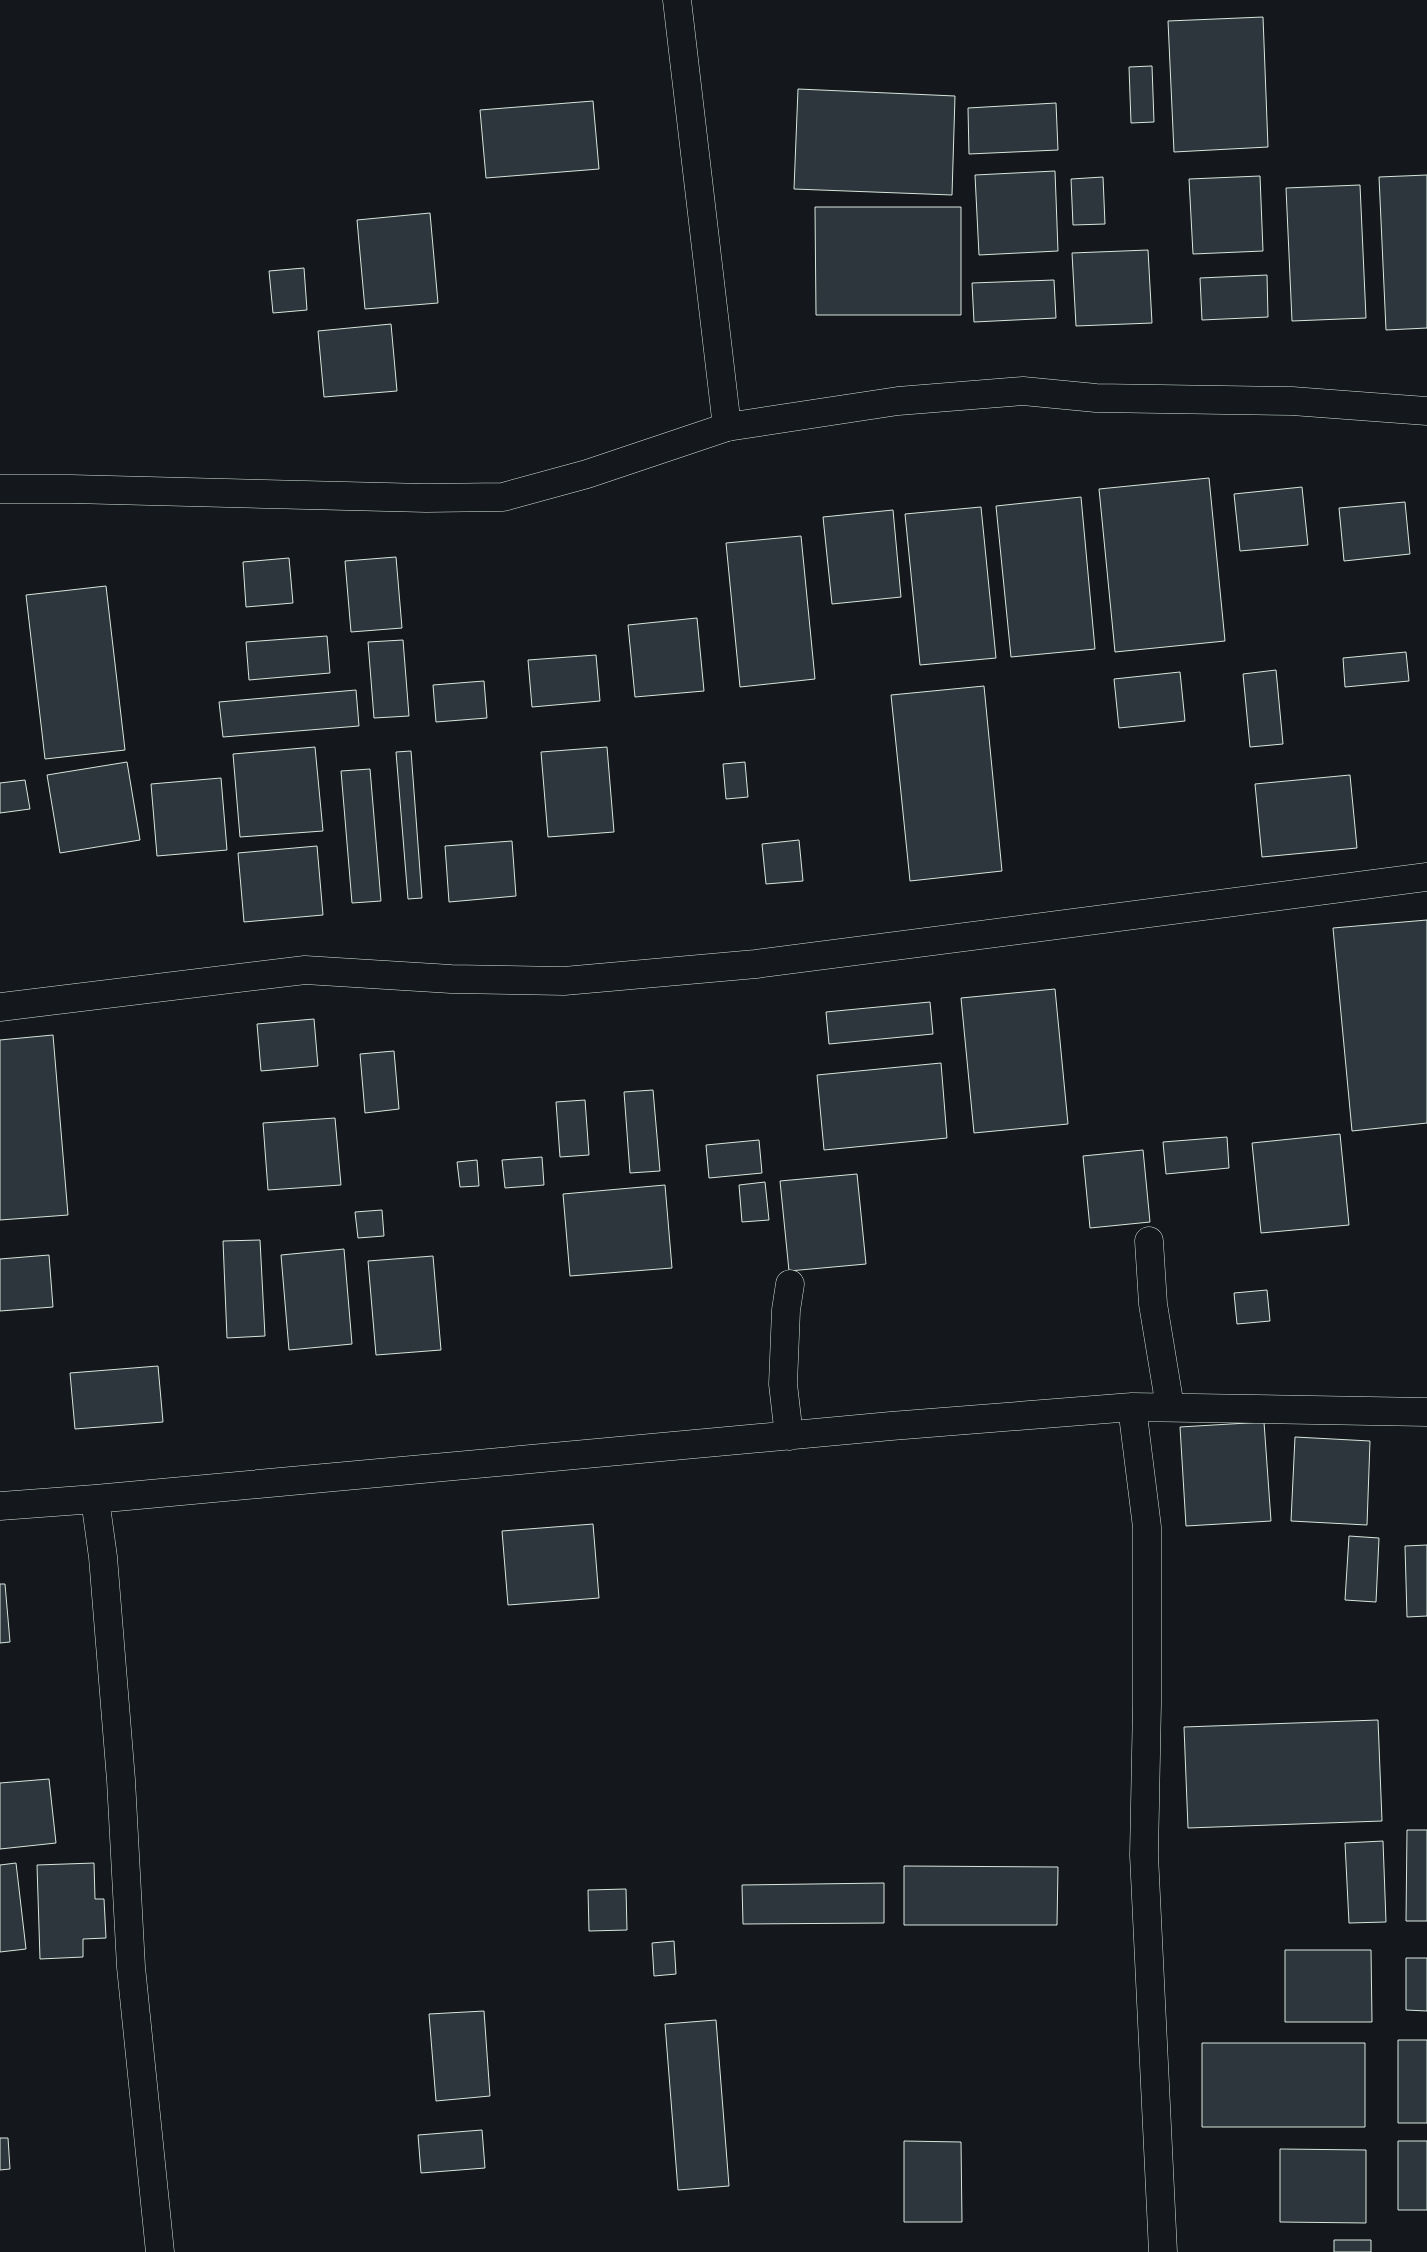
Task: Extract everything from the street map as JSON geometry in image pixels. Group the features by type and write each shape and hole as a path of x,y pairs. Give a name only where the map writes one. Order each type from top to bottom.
{"street":[{"path":"676,0 727,427"},
{"path":"0,489 503,498 587,474 727,427 898,401 1023,391 1096,398 1292,401 1427,410"},
{"path":"0,1007 305,970 451,980 564,981 737,966 1427,877"},
{"path":"1149,1241 1153,1304 1170,1408"},
{"path":"789,1436 783,1384 786,1310 790,1284"},
{"path":"1132,1407 1147,1527 1148,1704 1144,1855 1163,2252"},
{"path":"0,1506 1132,1407 1427,1412"},
{"path":"95,1499 103,1557 121,1780 131,1967 160,2252"}],"building":[{"path":"1263,17 1268,147 1174,152 1168,21"},
{"path":"1152,66 1154,122 1131,123 1129,67"},
{"path":"798,89 955,96 952,195 794,189"},
{"path":"593,101 599,169 486,178 480,110"},
{"path":"1056,103 1058,150 969,154 968,108"},
{"path":"1055,171 1058,251 979,255 975,175"},
{"path":"1427,175 1427,328 1386,330 1379,177"},
{"path":"1260,176 1263,251 1193,254 1189,179"},
{"path":"1103,177 1105,224 1073,225 1071,179"},
{"path":"1360,185 1366,318 1292,321 1286,188"},
{"path":"815,207 961,207 961,315 816,315"},
{"path":"430,213 438,303 365,309 357,220"},
{"path":"1148,250 1152,323 1076,326 1072,253"},
{"path":"304,268 307,310 273,313 269,271"},
{"path":"1267,275 1268,317 1202,320 1200,278"},
{"path":"1054,280 1056,318 974,322 972,283"},
{"path":"391,324 397,391 324,397 318,331"},
{"path":"1209,478 1225,641 1115,652 1099,489"},
{"path":"1302,487 1308,545 1240,551 1234,494"},
{"path":"1081,497 1095,649 1011,657 996,506"},
{"path":"1405,502 1410,554 1344,561 1339,508"},
{"path":"981,507 996,658 920,665 905,514"},
{"path":"893,510 901,597 832,604 823,517"},
{"path":"801,536 815,679 740,687 726,543"},
{"path":"396,557 402,628 351,632 345,561"},
{"path":"289,558 293,603 246,607 243,562"},
{"path":"106,586 125,750 45,759 26,595"},
{"path":"697,618 704,691 635,697 628,625"},
{"path":"327,636 330,673 249,680 246,642"},
{"path":"403,640 409,716 374,718 368,642"},
{"path":"1406,652 1409,681 1345,687 1343,658"},
{"path":"596,655 600,701 532,707 528,660"},
{"path":"1276,670 1283,744 1250,747 1243,674"},
{"path":"1180,672 1185,721 1119,728 1114,679"},
{"path":"484,681 487,718 436,722 433,685"},
{"path":"984,686 1002,871 910,881 891,695"},
{"path":"356,690 359,726 223,737 219,702"},
{"path":"315,747 323,831 240,837 233,754"},
{"path":"607,747 614,832 548,837 541,752"},
{"path":"411,751 422,898 408,899 396,752"},
{"path":"127,762 140,840 60,853 47,775"},
{"path":"745,762 748,797 726,799 723,764"},
{"path":"370,769 381,901 352,903 341,771"},
{"path":"1350,775 1357,848 1262,857 1255,784"},
{"path":"221,778 227,850 157,856 151,784"},
{"path":"25,780 30,809 0,813 0,783"},
{"path":"799,840 803,881 766,884 762,844"},
{"path":"512,841 516,896 449,902 445,846"},
{"path":"317,846 323,915 244,922 238,853"},
{"path":"1427,920 1427,1123 1352,1131 1333,928"},
{"path":"1055,989 1068,1124 974,1133 961,998"},
{"path":"930,1002 933,1034 829,1044 826,1012"},
{"path":"314,1019 318,1066 261,1071 257,1024"},
{"path":"53,1035 68,1215 0,1220 0,1040"},
{"path":"394,1051 399,1109 365,1113 360,1054"},
{"path":"941,1063 947,1138 824,1150 817,1075"},
{"path":"653,1090 660,1171 630,1173 624,1092"},
{"path":"585,1100 589,1155 560,1157 556,1102"},
{"path":"335,1118 341,1185 268,1190 263,1123"},
{"path":"1340,1134 1349,1225 1261,1233 1252,1143"},
{"path":"1227,1137 1229,1168 1166,1174 1163,1142"},
{"path":"759,1140 762,1173 709,1178 706,1145"},
{"path":"1143,1150 1150,1222 1090,1228 1083,1156"},
{"path":"542,1157 544,1185 505,1188 502,1160"},
{"path":"477,1160 479,1186 460,1187 457,1162"},
{"path":"857,1174 866,1264 789,1271 780,1181"},
{"path":"765,1182 769,1220 742,1222 739,1185"},
{"path":"665,1185 672,1268 570,1276 563,1194"},
{"path":"382,1210 384,1236 358,1238 355,1212"},
{"path":"260,1240 265,1336 227,1338 223,1241"},
{"path":"344,1249 352,1344 289,1350 281,1255"},
{"path":"49,1255 53,1307 0,1311 0,1259"},
{"path":"433,1256 441,1350 376,1355 368,1261"},
{"path":"1267,1290 1270,1321 1237,1324 1234,1293"},
{"path":"158,1366 163,1422 75,1429 70,1373"},
{"path":"1264,1422 1271,1521 1186,1526 1180,1427"},
{"path":"1295,1437 1370,1441 1367,1525 1291,1521"},
{"path":"593,1524 599,1598 508,1605 502,1531"},
{"path":"1349,1536 1379,1538 1376,1602 1345,1600"},
{"path":"1427,1545 1427,1616 1407,1617 1405,1546"},
{"path":"0,1584 5,1584 10,1642 0,1643"},
{"path":"1378,1720 1382,1821 1188,1828 1184,1727"},
{"path":"49,1779 56,1843 0,1849 0,1783"},
{"path":"1407,1830 1427,1830 1427,1921 1406,1921"},
{"path":"1383,1841 1386,1922 1349,1923 1345,1843"},
{"path":"16,1863 26,1949 0,1952 0,1865"},
{"path":"94,1863 95,1899 104,1899 106,1938 83,1939 83,1957 40,1959 37,1865"},
{"path":"904,1866 1058,1867 1057,1925 904,1925"},
{"path":"884,1883 884,1923 743,1924 742,1885"},
{"path":"626,1889 627,1930 589,1931 588,1890"},
{"path":"674,1941 676,1974 654,1976 652,1943"},
{"path":"1285,1950 1371,1950 1372,2022 1285,2022"},
{"path":"1406,1958 1427,1958 1427,2011 1406,2010"},
{"path":"484,2011 490,2096 436,2101 429,2014"},
{"path":"716,2020 729,2186 678,2190 665,2024"},
{"path":"1398,2040 1427,2040 1427,2123 1398,2123"},
{"path":"1202,2043 1365,2043 1365,2127 1202,2127"},
{"path":"482,2130 485,2168 421,2173 418,2135"},
{"path":"0,2138 8,2138 10,2169 0,2170"},
{"path":"904,2141 961,2142 962,2222 904,2222"},
{"path":"1398,2141 1427,2141 1427,2210 1398,2210"},
{"path":"1280,2149 1366,2150 1366,2223 1280,2222"},
{"path":"1334,2240 1371,2240 1371,2252 1334,2252"}]}
